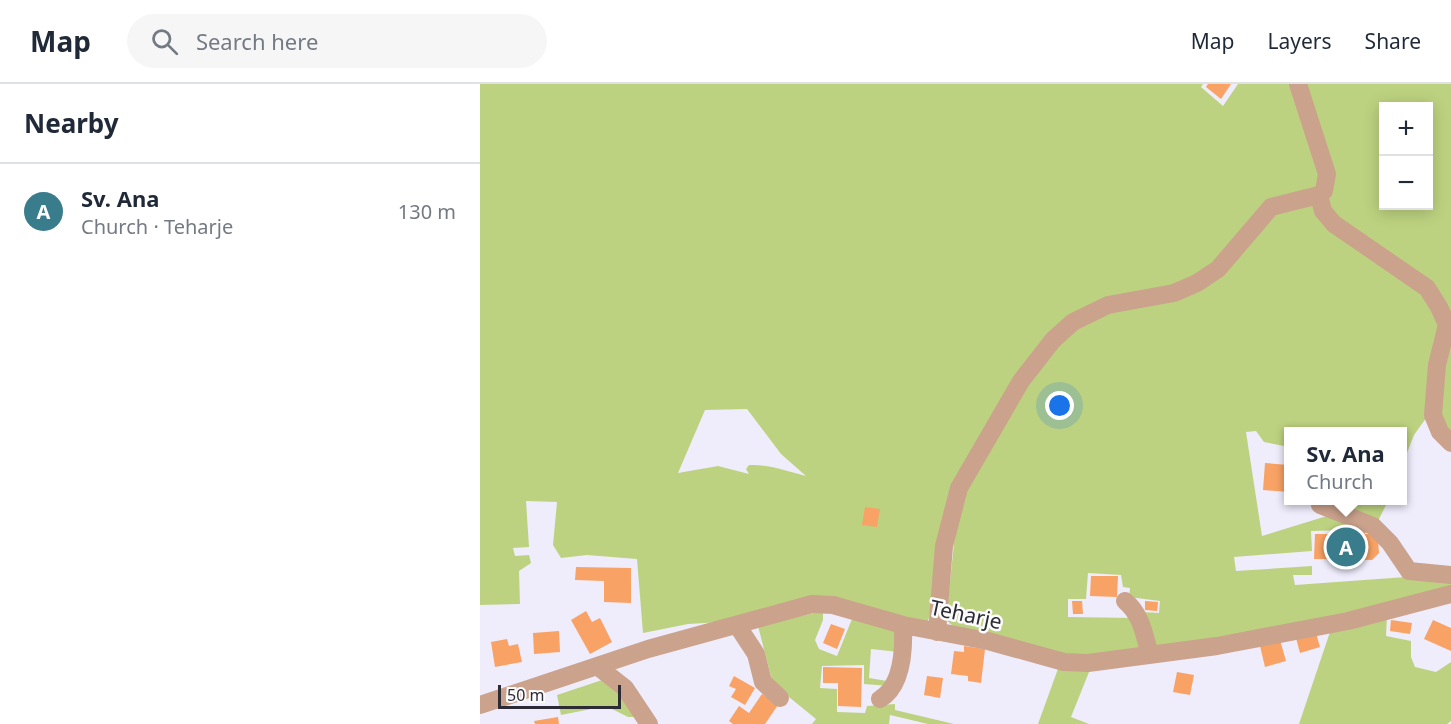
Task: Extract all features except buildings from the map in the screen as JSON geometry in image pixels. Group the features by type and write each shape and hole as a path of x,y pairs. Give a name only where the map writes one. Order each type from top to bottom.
{"street":[{"path":"937,632 944,546 959,488 1021,381 1053,340 1073,322 1108,305 1174,293 1197,283 1218,269 1271,207 1318,195 1324,190 1327,174 1298,84"},
{"path":"1318,195 1323,211 1334,224 1427,288 1439,307 1447,325 1437,365 1433,415 1440,432 1451,443"},
{"path":"1320,506 1373,526 1390,543 1409,571 1451,575"},
{"name":"Teharje","path":"480,705 648,649 812,604 833,605 903,625 988,641 1064,662 1088,663 1206,648 1348,621 1451,594"},
{"path":"1125,601 1135,609 1150,655"},
{"path":"737,625 756,654 764,682 780,698"},
{"path":"880,699 895,686 903,643 903,625"},
{"path":"597,666 625,688 649,724"}],"green space":[{"path":"480,84 1203,84 1201,87 1223,106 1238,84 1295,84 1322,187 1284,200 1192,280 1090,307 975,450 928,621 922,624 833,600 721,622 688,624 643,633 637,559 587,555 561,558 553,545 557,502 526,501 529,547 513,548 515,556 529,555 531,563 519,571 520,604 480,605","holes":["747,409 781,454 806,476 756,465 749,465 746,469 749,474 718,466 678,473 705,410"]},
{"path":"1302,84 1451,84 1451,439 1429,414 1414,435 1407,453 1407,427 1284,427 1284,446 1264,442 1256,431 1246,432 1262,536 1330,515 1353,524 1351,530 1311,531 1312,551 1234,557 1236,571 1312,566 1312,575 1293,575 1295,585 1406,577 1451,580 1451,589 1378,611 1153,649 1142,612 1159,613 1160,601 1129,597 1130,588 1123,587 1121,575 1088,573 1086,599 1068,599 1068,617 1134,618 1143,647 1080,657 953,626 946,620 957,515 968,488 1022,394 1069,331 1092,316 1175,298 1274,210 1329,193"},
{"path":"1338,505 1386,505 1377,523"},
{"path":"823,611 823,620 815,640 819,649 837,656 852,619 897,629 899,652 871,649 869,678 893,682 890,686 864,684 864,665 822,666 820,688 837,689 837,712 865,713 867,706 895,704 895,710 954,724 928,724 890,715 889,724 812,724 816,719 773,684 758,626"},
{"path":"1387,616 1386,636 1411,641 1411,657 1415,667 1436,672 1451,662 1451,721 1447,724 1299,724 1331,629"},
{"path":"1059,666 1091,667 1071,717 1089,724 1038,724"},
{"path":"602,680 614,685 639,717 628,717 606,706 561,715 557,695"}],"place":[{"name":"Sv. Ana","path":"1346,547"}]}
